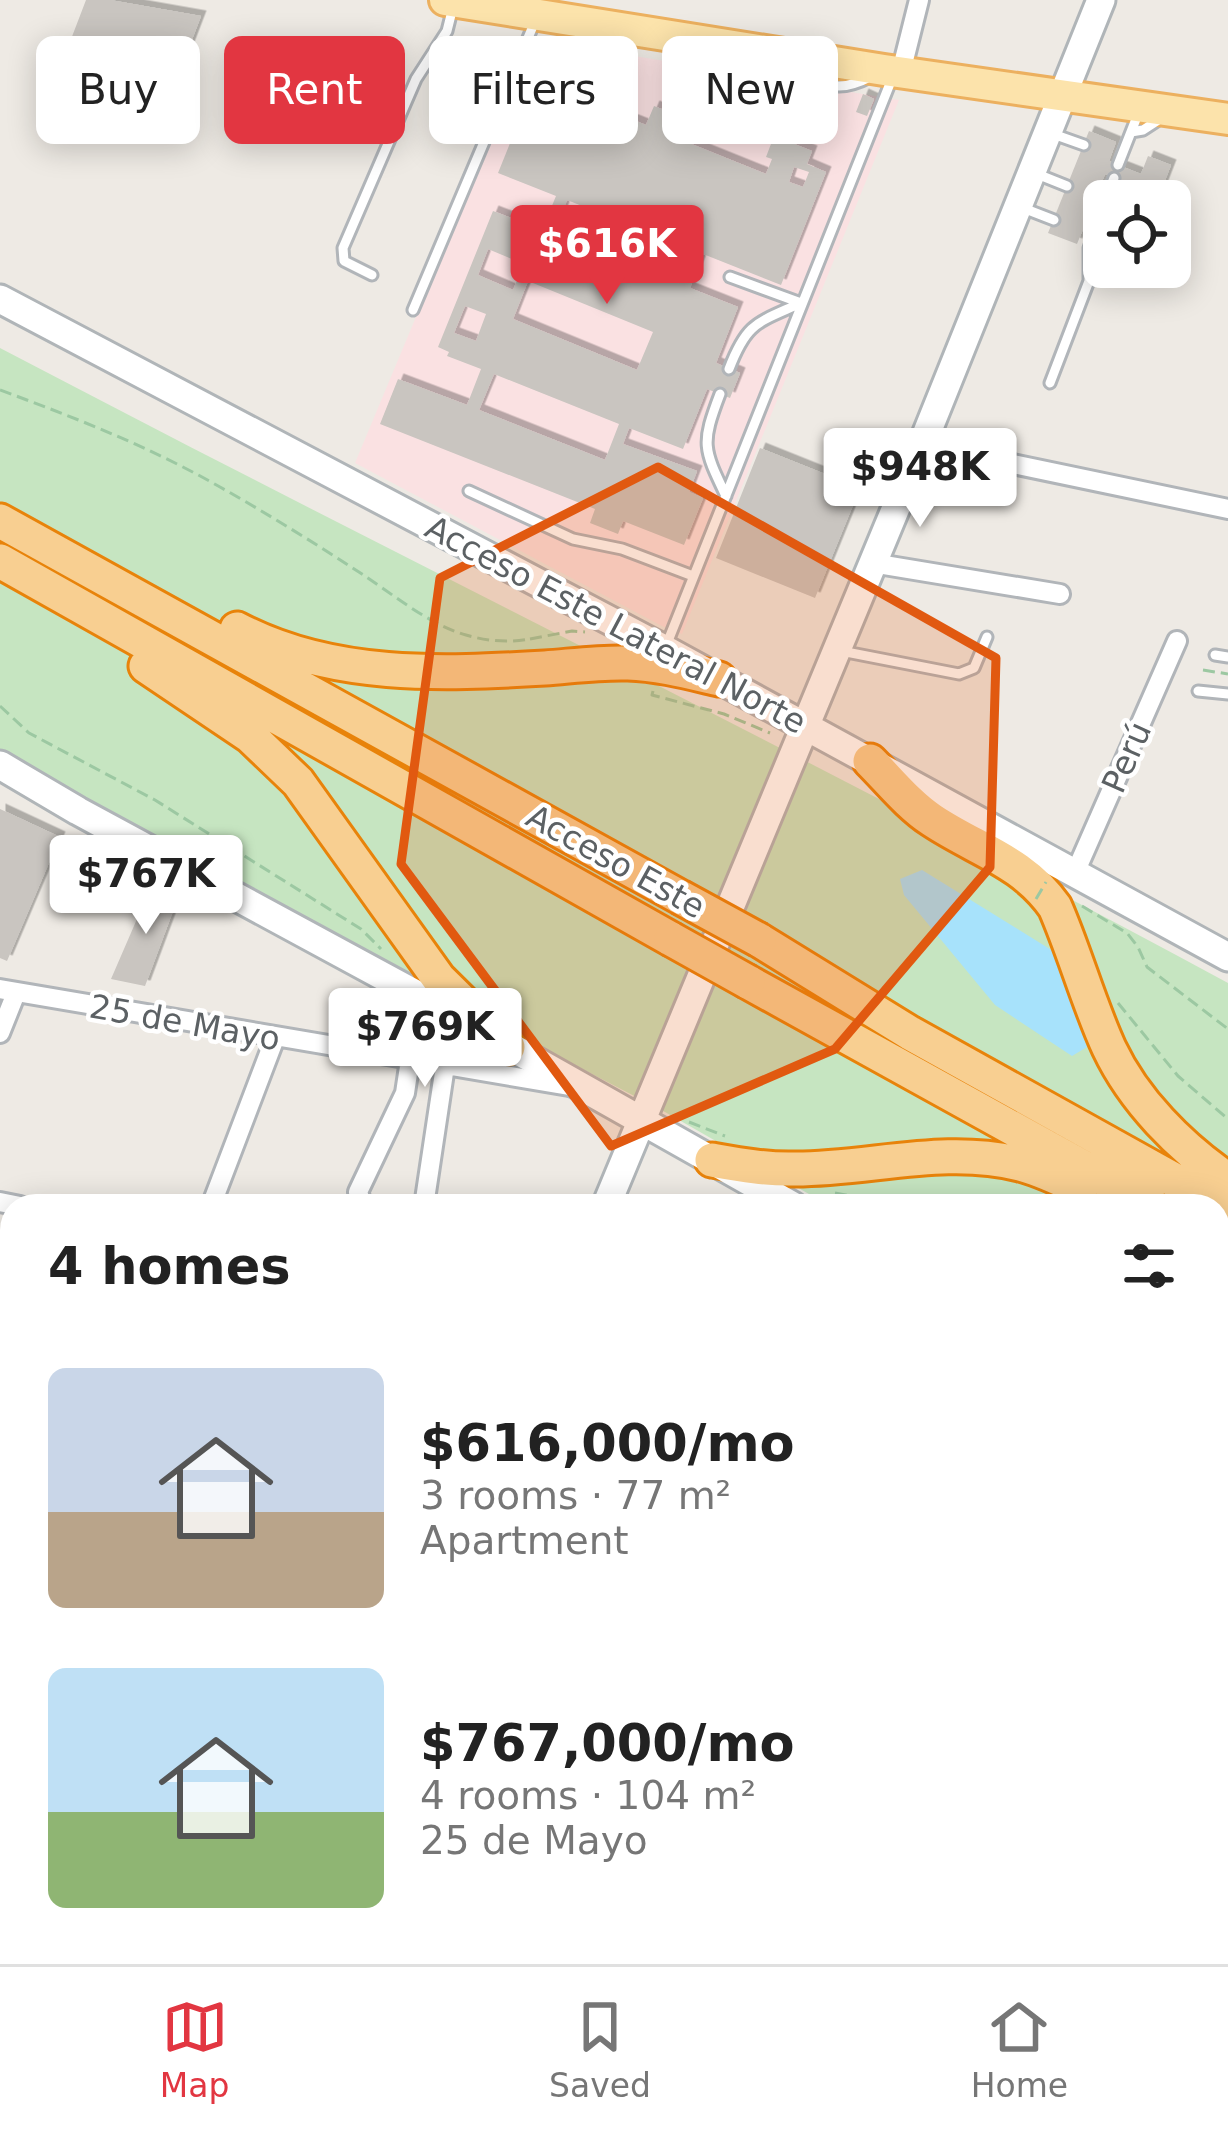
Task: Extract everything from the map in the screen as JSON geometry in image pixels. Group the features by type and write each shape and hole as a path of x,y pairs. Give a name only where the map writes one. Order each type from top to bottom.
{"highway":[{"path":"0,512 65,539 262,642 311,658 435,673 660,658 719,679"},
{"name":"Acceso Este","path":"0,521 759,940 910,1033 1199,1194"},
{"path":"0,565 268,752 322,812 439,979 508,1047"},
{"name":"Acceso Este","path":"0,565 1131,1194"},
{"path":"870,761 916,809 1041,886 1063,925 1122,1071 1161,1121 1228,1180"},
{"path":"712,1160 796,1169 940,1157 985,1159 1046,1172 1091,1194"}],"main road":[{"path":"445,0 1062,96 1147,117 1228,119"}],"street":[{"path":"893,71 920,0"},
{"path":"611,1194 715,938 791,730 836,650 1101,0"},
{"name":"Acceso Este Lateral Norte","path":"0,299 660,658"},
{"path":"922,446 1228,509"},
{"path":"872,563 1060,594"},
{"name":"Perú","path":"1066,881 1177,641"},
{"name":"Acceso Este Lateral Norte","path":"719,679 791,730 870,761 1066,881 1228,957"},
{"path":"0,765 772,1194"},
{"path":"0,1034 8,991"},
{"name":"25 de Mayo","path":"8,991 583,1088"},
{"path":"216,1194 275,1038"},
{"path":"359,1194 405,1093 410,1060"},
{"path":"426,1194 445,1066"}],"lane":[{"path":"372,275 344,262 343,248 416,79 447,31 454,2"},
{"path":"413,310 538,14"},
{"path":"660,658 893,71"},
{"path":"1117,160 1147,117"},
{"path":"1048,132 1084,145"},
{"path":"1032,172 1067,186"},
{"path":"1018,206 1054,220"},
{"path":"730,277 801,303"},
{"path":"1050,383 1086,288"},
{"path":"729,369 749,328 801,303"},
{"path":"720,394 708,424 706,455 726,496"},
{"path":"469,491 573,538 622,549 693,576"},
{"path":"836,650 959,674 974,668 987,637"},
{"path":"1215,655 1228,657"},
{"path":"1198,691 1228,694"}],"path":[{"path":"0,390 97,425 217,486 441,625 489,640 530,639"},
{"path":"660,658 652,695 791,730"},
{"path":"1203,670 1228,674"},
{"path":"0,706 29,733 155,800 361,929 389,958"},
{"path":"1036,899 1046,882 1066,881"},
{"path":"1078,904 1127,932 1147,967 1228,1029"},
{"path":"1118,1003 1178,1076 1228,1119"},
{"path":"842,1193 847,1194"}],"highlighted area":[{"path":"658,467 996,658 990,867 835,1049 611,1146 401,864 440,578"}],"shaded area":[{"path":"638,57 662,61 662,144 838,144 838,90 899,100 682,634 355,463 488,144 638,144"}],"green space":[{"path":"0,348 923,821 1228,983 1228,1194 809,1194 665,1112 78,806 0,758"}],"water":[{"path":"922,870 1053,951 1087,1047 1072,1056 995,1005 904,895 900,879"}],"building":[{"path":"86,0 201,16 193,36 72,36"},
{"path":"863,94 874,99 867,116 856,112"},
{"path":"654,106 662,109 662,144 691,144 766,174 771,144 794,144 812,151 807,164 826,172 781,285 703,254 690,288 738,307 716,363 740,373 730,398 707,389 683,449 629,428 623,444 697,471 689,492 703,498 684,545 623,521 618,534 590,523 595,509 380,424 398,379 467,405 481,369 447,356 449,352 438,347 493,211 542,230 556,196 498,173 510,144 638,144 638,122 646,125","holes":["794,167 809,172 803,187 789,182","567,200 693,250 680,284 553,234","488,249 524,264 513,290 478,275","528,281 653,332 637,370 513,319","465,306 486,314 476,341 454,333","494,374 619,424 605,460 479,410"]},
{"path":"1089,131 1116,142 1109,161 1118,165 1141,174 1148,156 1171,165 1165,180 1119,180 1105,174 1103,180 1083,180 1083,229 1077,244 1048,233"},
{"path":"760,448 860,488 815,598 716,558"},
{"path":"0,809 60,837 7,961 0,958"},
{"path":"153,882 179,895 145,986 111,979"}]}
